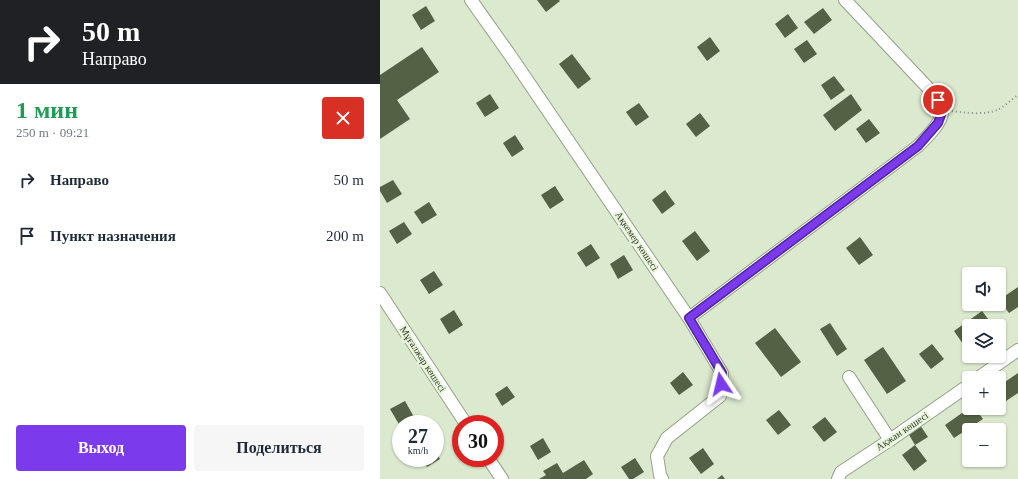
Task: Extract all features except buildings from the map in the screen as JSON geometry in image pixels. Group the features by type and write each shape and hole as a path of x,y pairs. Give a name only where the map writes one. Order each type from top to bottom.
{"street":[{"name":"Ақкемер көшесі","path":"471,0 689,318 722,373 720,396 668,438 657,456 662,479"},
{"path":"689,318 918,146 938,123 942,112 938,100 845,0"},
{"name":"Мұғалжар көшесі","path":"380,293 460,415"},
{"path":"988,371 1018,350"},
{"path":"849,377 890,440"},
{"name":"Ақжан көшесі","path":"838,479 841,472 962,390"},
{"path":"494,467 502,479"}],"path":[{"path":"942,112 953,111 964,113 984,113 997,110 1018,95"}],"route":[{"path":"721,384 722,373 689,318 918,146 938,123 942,112 938,100"}]}
